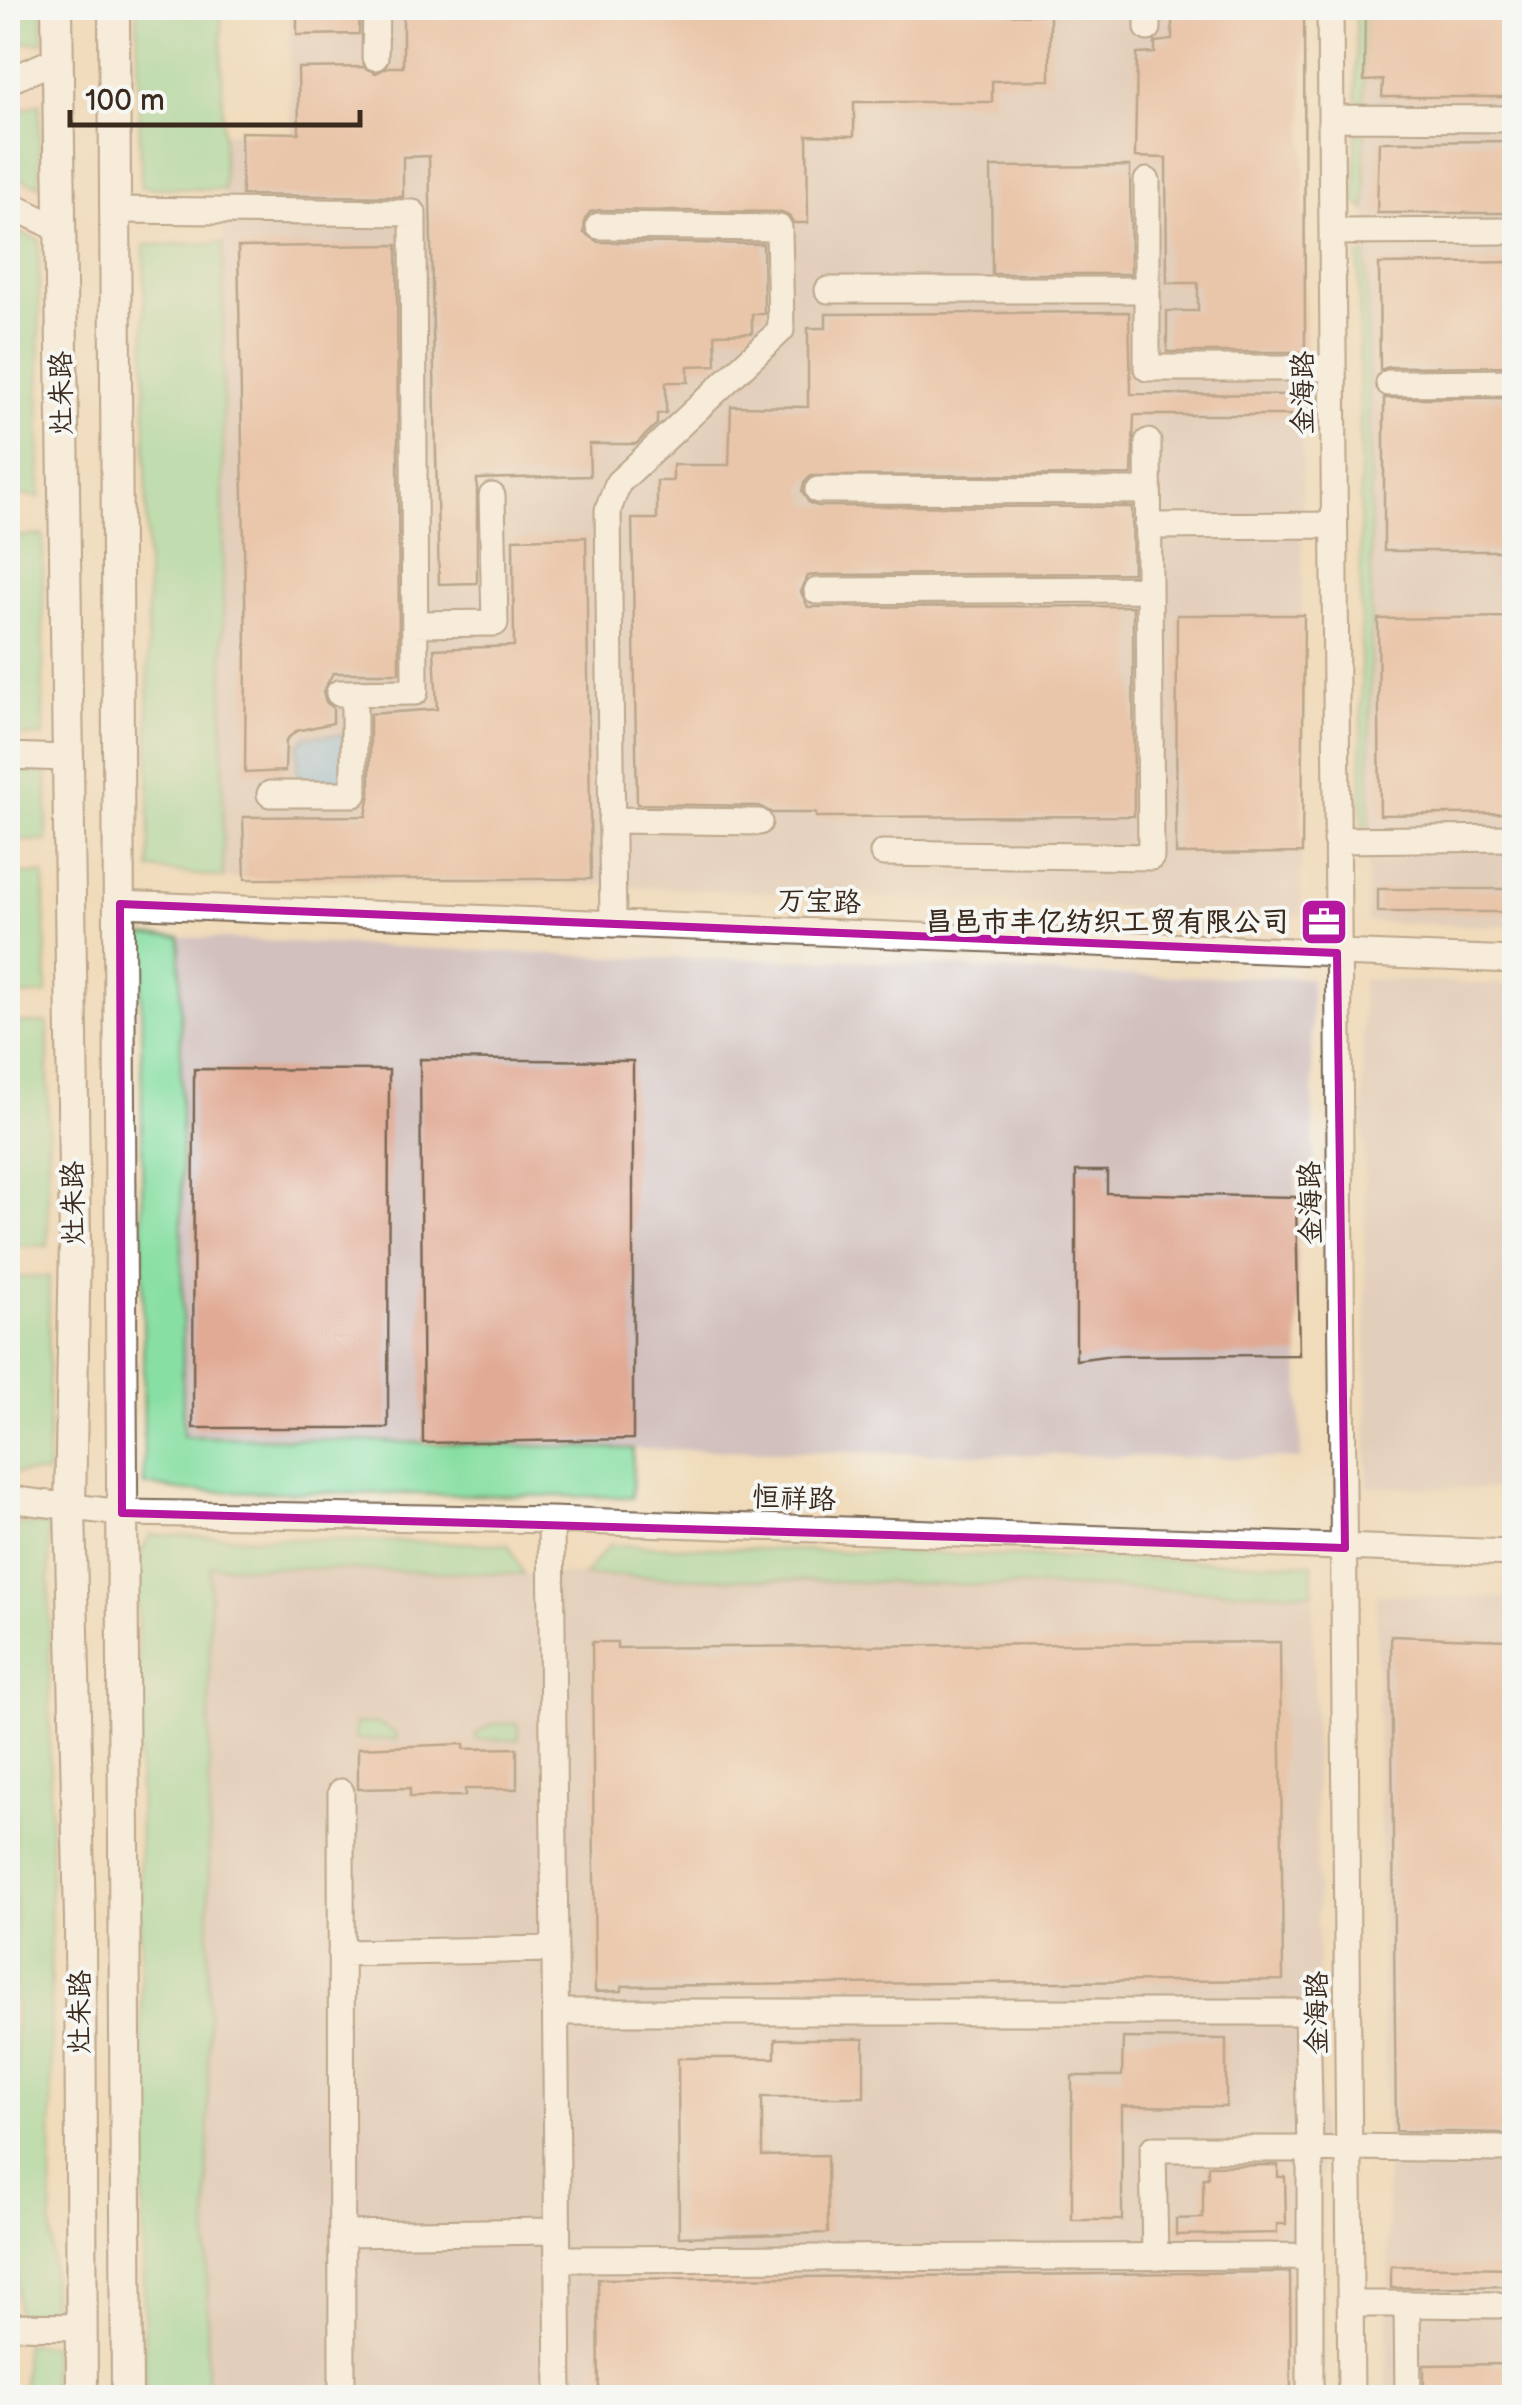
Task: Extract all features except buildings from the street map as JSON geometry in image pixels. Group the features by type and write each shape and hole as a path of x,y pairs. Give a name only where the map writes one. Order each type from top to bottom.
{"main road":[{"name":"灶朱路","path":"58,8 75,1241 70,1508 76,1654 82,2398"},
{"name":"灶朱路","path":"114,8 127,2398"}],"street":[{"path":"376,8 376,56"},
{"name":"金海路","path":"1330,8 1351,2398"},
{"path":"8,60 58,59"},
{"path":"8,81 58,59"},
{"path":"1331,118 1514,119"},
{"path":"1148,181 1148,368 1333,368"},
{"path":"8,204 60,229"},
{"path":"116,210 413,213 415,692 347,693 354,794 270,794"},
{"path":"599,226 779,228 780,262 780,330 618,483 608,510 613,924"},
{"path":"1332,232 1514,231"},
{"path":"828,290 1147,290"},
{"path":"1390,383 1514,382"},
{"path":"883,853 1151,857 1148,442"},
{"path":"818,490 1148,491"},
{"path":"414,624 495,622 492,496"},
{"path":"1148,526 1334,525"},
{"path":"817,591 1149,589"},
{"path":"8,756 66,758"},
{"path":"611,820 758,822"},
{"path":"1336,840 1514,838"},
{"name":"万宝路","path":"120,904 1514,960"},
{"name":"恒祥路","path":"8,1499 122,1513 552,1520 1514,1553"},
{"path":"552,1520 559,2398"},
{"path":"341,1792 342,2398"},
{"path":"341,1953 555,1949"},
{"path":"556,2012 1307,2012 1310,2398"},
{"path":"1155,2256 1153,2149 1500,2149"},
{"path":"342,2234 558,2232"},
{"path":"558,2258 1310,2256"},
{"path":"1350,2304 1498,2305"},
{"path":"1407,2304 1408,2398"},
{"path":"8,2326 83,2327"}],"highlighted area":[{"path":"120,904 1337,953 1345,1548 122,1513"}],"shaded area":[{"path":"289,8 1304,8 1301,916 591,885 223,878 224,132 291,132"},
{"path":"1365,8 1514,8 1514,927 1367,922 1371,561"},
{"path":"8,71 41,71 39,240 8,229"},
{"path":"180,937 633,958 851,960 1075,975 1311,978 1314,1170 1296,1171 1301,1459 633,1449 183,1437"},
{"path":"1362,979 1514,985 1514,1490 1368,1487"},
{"path":"210,1566 1313,1593 1324,2397 207,2398"},
{"path":"1376,1594 1514,1598 1514,2397 1386,2397 1388,2266"}],"green space":[{"path":"8,8 42,8 43,43 8,42"},
{"path":"137,8 221,8 224,190 141,187"},
{"path":"1356,8 1365,8 1364,100 1360,104 1356,96"},
{"path":"40,103 39,186 8,174 8,115"},
{"path":"1364,132 1366,210 1356,202 1356,133"},
{"path":"8,229 39,240 40,497 8,494"},
{"path":"223,243 223,878 150,869 144,245"},
{"path":"1366,254 1371,561 1369,827 1362,827 1359,255"},
{"path":"43,535 43,736 8,736 8,537"},
{"path":"8,771 47,772 47,841 8,841"},
{"path":"8,874 44,874 47,994 8,997"},
{"path":"141,935 180,937 183,1436 633,1449 632,1497 187,1491 144,1485"},
{"path":"8,1023 48,1023 48,1246 8,1246"},
{"path":"49,1276 48,1473 8,1473 8,1278"},
{"path":"49,1524 52,2315 17,2316 13,1525"},
{"path":"150,1535 508,1544 523,1574 210,1566 207,2397 145,2397 137,1561"},
{"path":"609,1545 1312,1564 1313,1593 584,1575"},
{"path":"355,1723 379,1724 397,1734 397,1740 355,1739"},
{"path":"494,1724 518,1724 518,1740 476,1739 476,1734"},
{"path":"24,2344 52,2345 52,2397 24,2397"}],"water":[{"path":"347,735 346,784 306,783 298,774 298,745 307,736"}],"place":[{"name":"昌邑市丰亿纺织工贸有限公司","path":"1324,922"}]}
